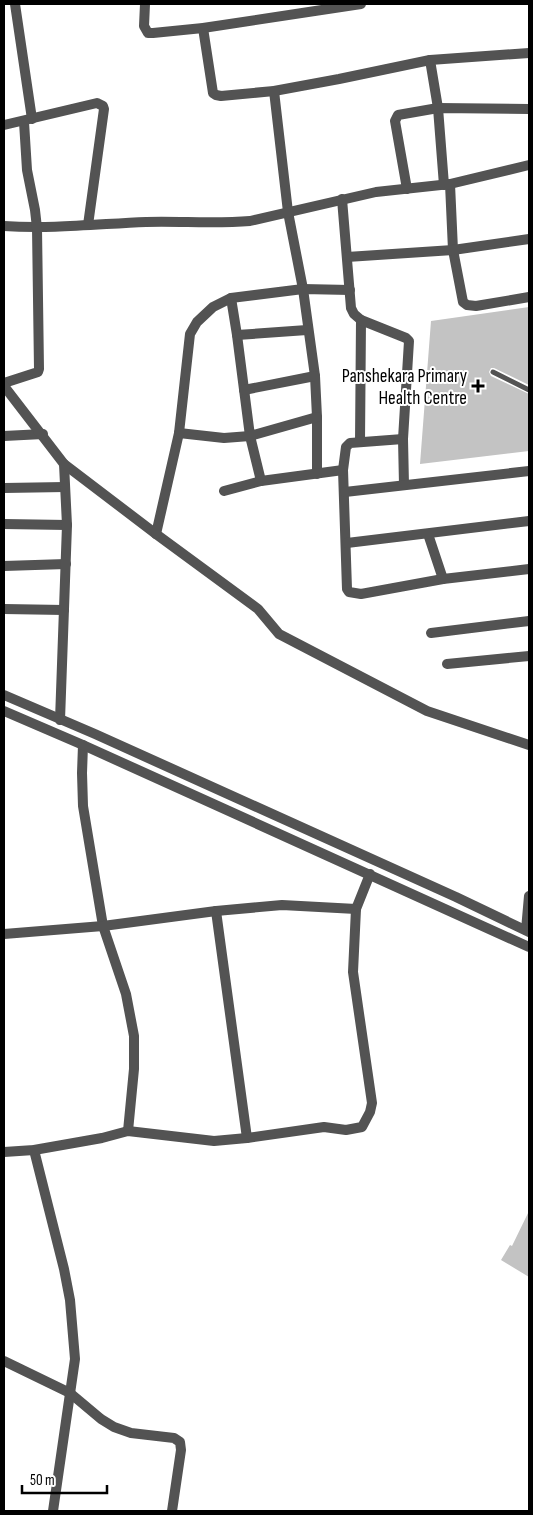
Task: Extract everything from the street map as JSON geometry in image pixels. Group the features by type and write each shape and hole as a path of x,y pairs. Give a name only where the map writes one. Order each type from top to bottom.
{"street":[{"path":"16,4 28,120 27,170 36,210 39,369 38,372 4,385 64,464 258,609 279,634 398,698 427,711 529,745"},
{"path":"145,4 144,26 148,33 203,28 361,4"},
{"path":"203,28 213,93 216,95 274,90 430,60 529,53"},
{"path":"430,60 438,108 453,250 463,302 467,305 476,306 529,297"},
{"path":"274,90 288,212 303,289 314,376 317,418 317,474"},
{"path":"4,125 97,104 103,106 88,225"},
{"path":"407,188 395,121 396,117 406,112 438,108 529,109"},
{"path":"4,226 37,228 146,222 229,223 250,221 376,192 447,184 529,165"},
{"path":"342,200 351,308 354,314 361,320 406,338 409,341 403,439 404,485"},
{"path":"347,257 453,250 529,239"},
{"path":"156,534 179,434 190,334 197,322 213,307 231,298 303,289 350,290"},
{"path":"231,298 250,436 261,481"},
{"path":"360,442 361,320"},
{"path":"237,335 307,330"},
{"path":"244,390 314,376"},
{"path":"179,434 224,438 250,436 317,418"},
{"path":"4,436 42,434"},
{"path":"403,439 360,442 347,445 343,470 347,543 347,589 349,592 353,594 443,579 529,570"},
{"path":"60,720 67,525 64,464"},
{"path":"224,491 261,481 343,470"},
{"path":"345,492 529,471"},
{"path":"4,488 65,487"},
{"path":"347,543 529,521"},
{"path":"4,524 67,525"},
{"path":"428,534 443,579"},
{"path":"4,566 66,564"},
{"path":"4,610 64,610"},
{"path":"431,633 529,621"},
{"path":"447,664 529,656"},
{"path":"4,695 528,931 529,896"},
{"path":"4,711 83,744 529,947"},
{"path":"83,744 83,806 102,926 126,994 134,1036 134,1068 128,1131"},
{"path":"4,1152 34,1150 102,1138 128,1131 214,1141 324,1127 354,1129 362,1127 367,1119 372,1103 353,972 356,909 370,874"},
{"path":"4,934 102,926 216,911 282,905 356,909"},
{"path":"216,911 247,1138"},
{"path":"34,1150 70,1300 74,1359 53,1511"},
{"path":"4,1361 70,1393 101,1420 114,1427 131,1433 174,1438 180,1442 181,1450 172,1511"}],"lane":[{"path":"493,372 529,390"}],"building":[{"name":"Panshekara Primary Health Centre","path":"529,307 529,385 494,368 491,368 489,372 491,376 529,394 529,451 420,464 431,321"},
{"path":"529,1211 529,1277 501,1260 510,1245 512,1246"}],"place":[{"name":"Panshekara Primary Health Centre","path":"478,386"}]}
